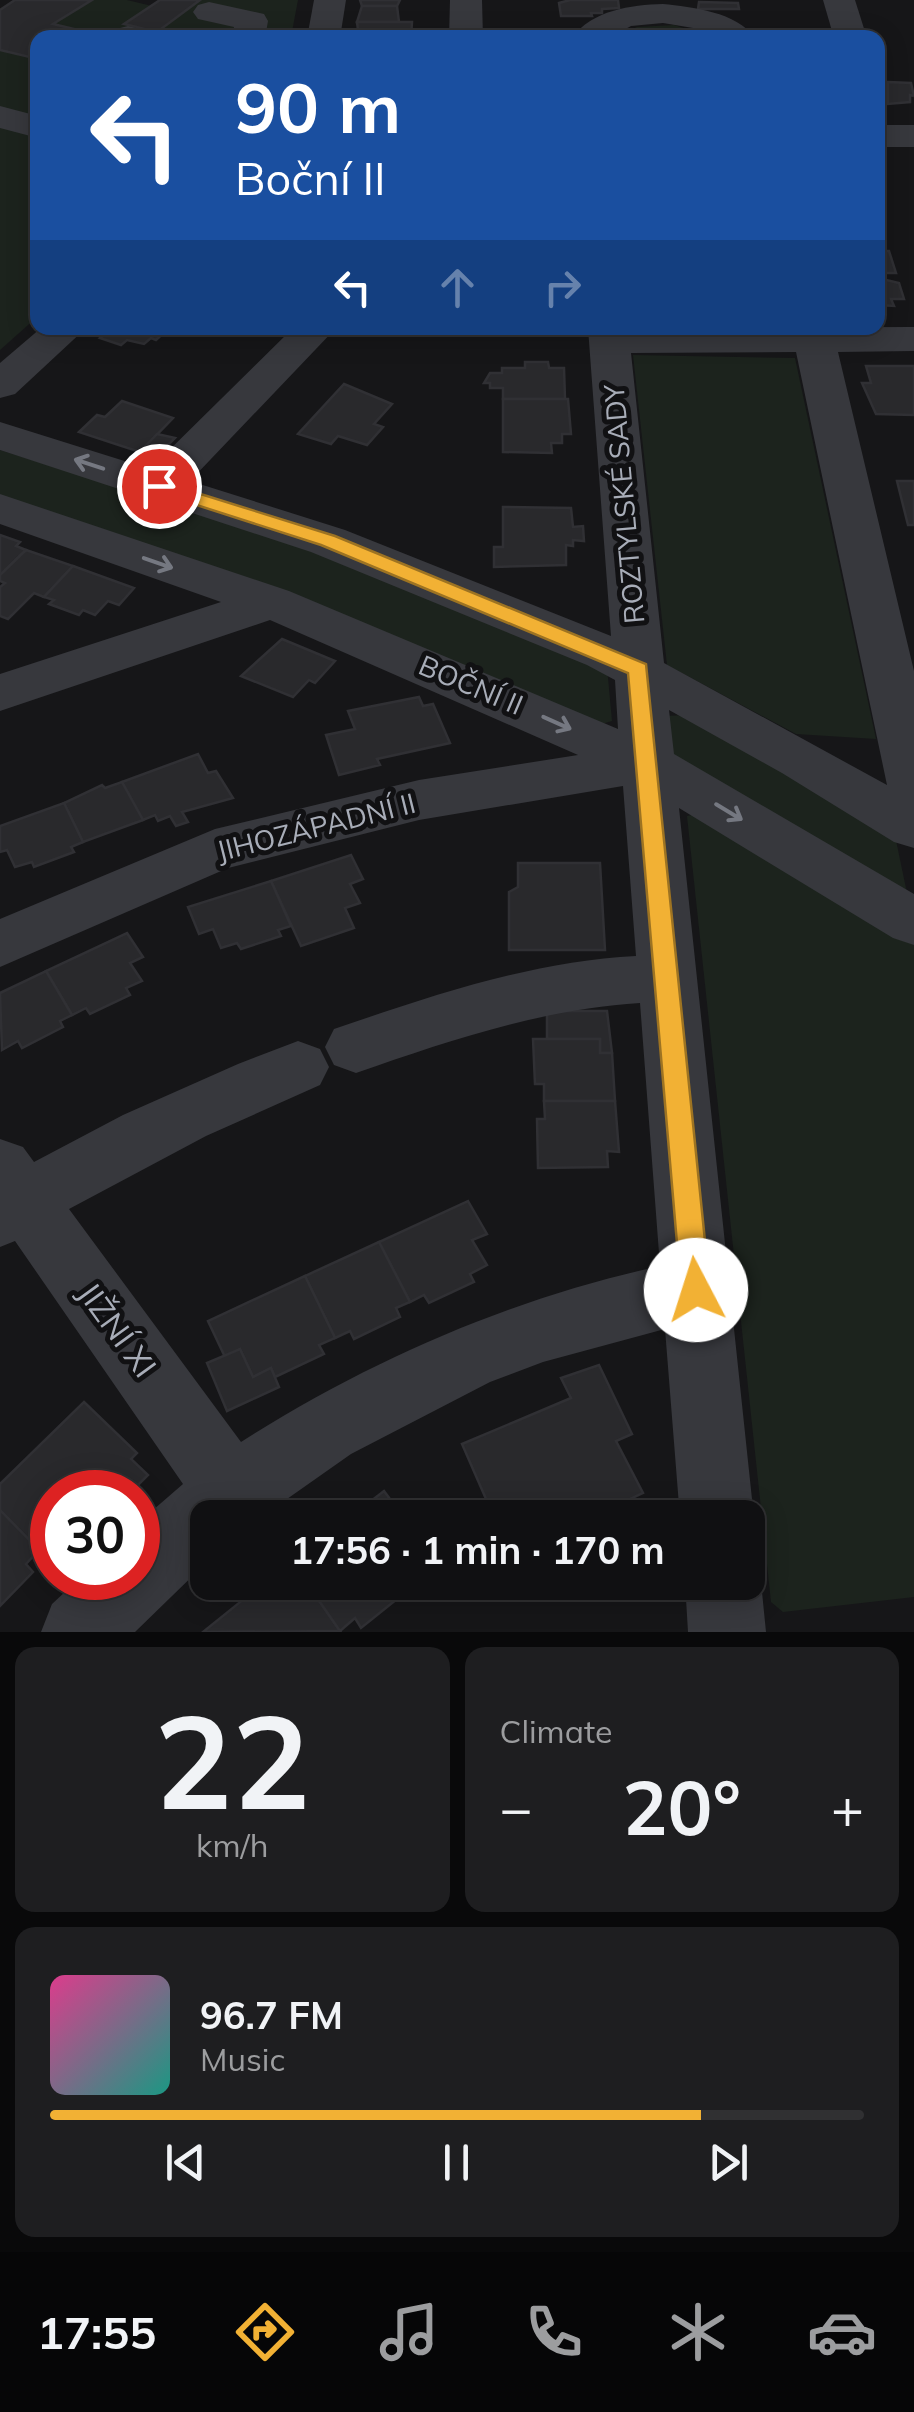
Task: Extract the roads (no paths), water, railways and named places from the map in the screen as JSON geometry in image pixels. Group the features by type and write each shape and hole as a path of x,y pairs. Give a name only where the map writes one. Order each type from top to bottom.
{"street":[{"path":"325,30 330,0"},
{"path":"466,0 466,30"},
{"path":"839,0 848,30"},
{"path":"601,30 660,7 723,30"},
{"path":"210,12 252,21 250,30"},
{"path":"0,96 30,90"},
{"path":"0,117 30,126"},
{"path":"0,385 57,335"},
{"path":"159,486 309,335"},
{"name":"ROZTYLSKÉ SADY","path":"608,335 715,1500"},
{"path":"801,759 913,773 813,335"},
{"path":"833,335 914,339"},
{"path":"0,435 328,541 638,669 914,827"},
{"name":"BOČNÍ II","path":"0,508 272,602 647,763 914,922"},
{"path":"0,693 272,602"},
{"name":"JIHOZÁPADNÍ II","path":"0,944 216,850 418,800 647,763"},
{"path":"8,1196 228,1096 327,1057 538,992 668,978"},
{"name":"JIŽNÍ XI","path":"8,1196 233,1494"},
{"path":"160,1556 233,1494 327,1430 441,1368 540,1328 696,1290"},
{"path":"80,1632 112,1600"},
{"path":"725,1600 728,1632"}]}
